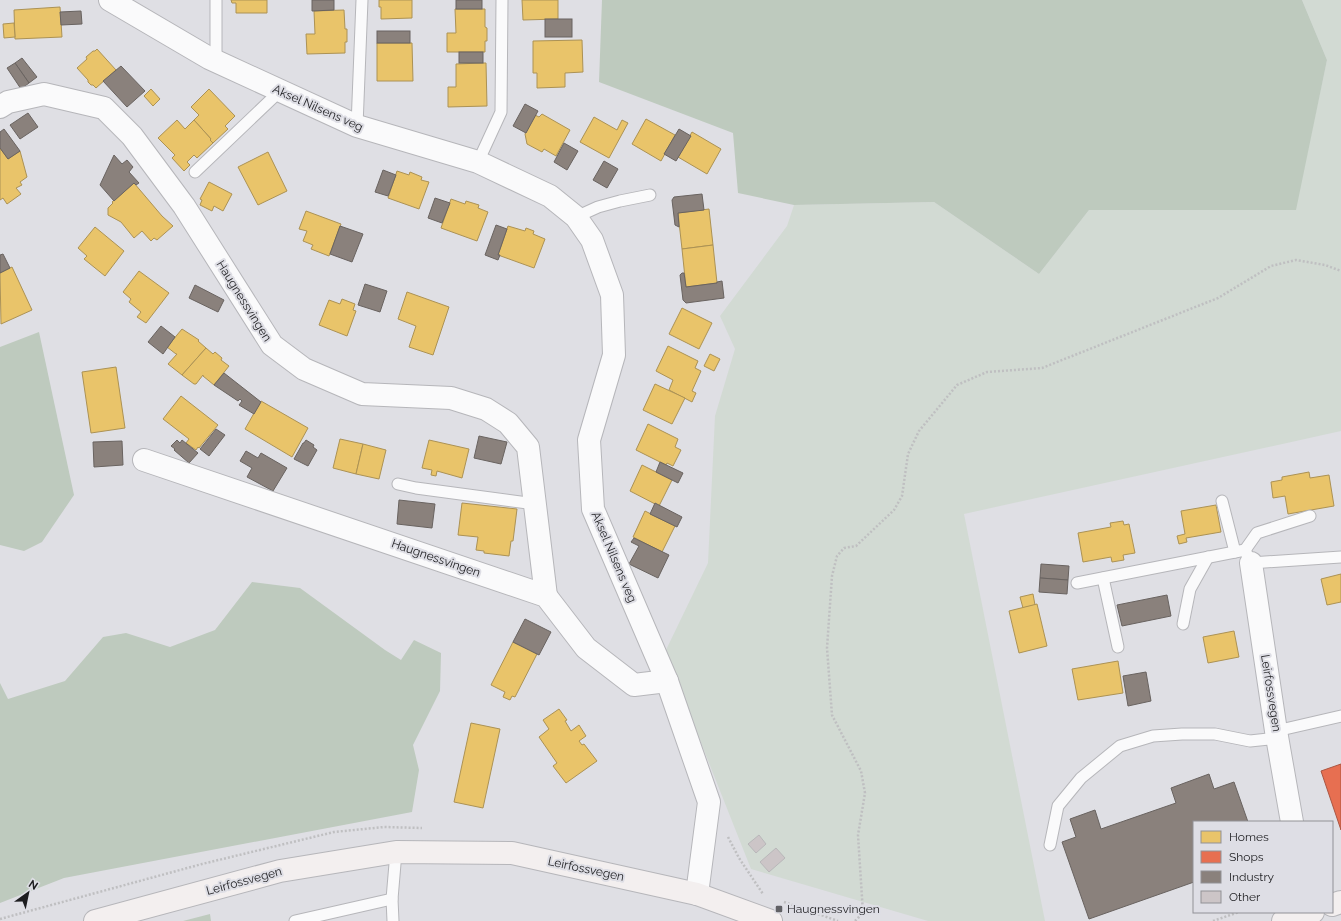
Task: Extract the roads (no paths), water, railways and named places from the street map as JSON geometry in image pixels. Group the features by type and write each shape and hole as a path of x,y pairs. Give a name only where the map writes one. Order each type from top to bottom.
{"street":[{"name":"Aksel Nilsens veg","path":"110,0 216,61 357,126 478,162 550,196 576,217 592,240 612,295 614,355 589,440 593,509 667,681 710,802 697,894"},
{"name":"Haugnessvingen","path":"0,107 8,102 44,94 104,108 132,136 184,206 272,345 304,369 362,394 451,398 486,409 508,423 528,447 546,596 144,460"},
{"name":"Leirfossvegen","path":"1244,555 1292,821"},
{"path":"546,596 586,648 634,685 667,681"},
{"name":"Leirfossvegen","path":"95,921 280,871 396,852 512,853 697,894 771,921"},
{"path":"1283,921 1309,913"}],"lane":[{"path":"216,0 216,61"},
{"path":"357,126 362,0"},
{"path":"478,162 501,112 502,0"},
{"path":"195,172 280,91"},
{"path":"576,217 598,207 650,195"},
{"path":"398,484 416,488 535,504"},
{"path":"1222,501 1244,555"},
{"path":"1244,555 1257,533 1310,516"},
{"path":"1078,583 1208,557 1244,555 1341,557"},
{"path":"1183,624 1190,589 1208,557"},
{"path":"1103,578 1118,647"},
{"path":"1050,845 1058,806 1082,778 1120,746 1154,736 1182,734 1215,734 1250,741 1341,716"},
{"path":"393,921 392,899 396,852"},
{"path":"295,921 392,899"}],"place":[{"name":"Haugnessvingen","path":"779,909"}]}
